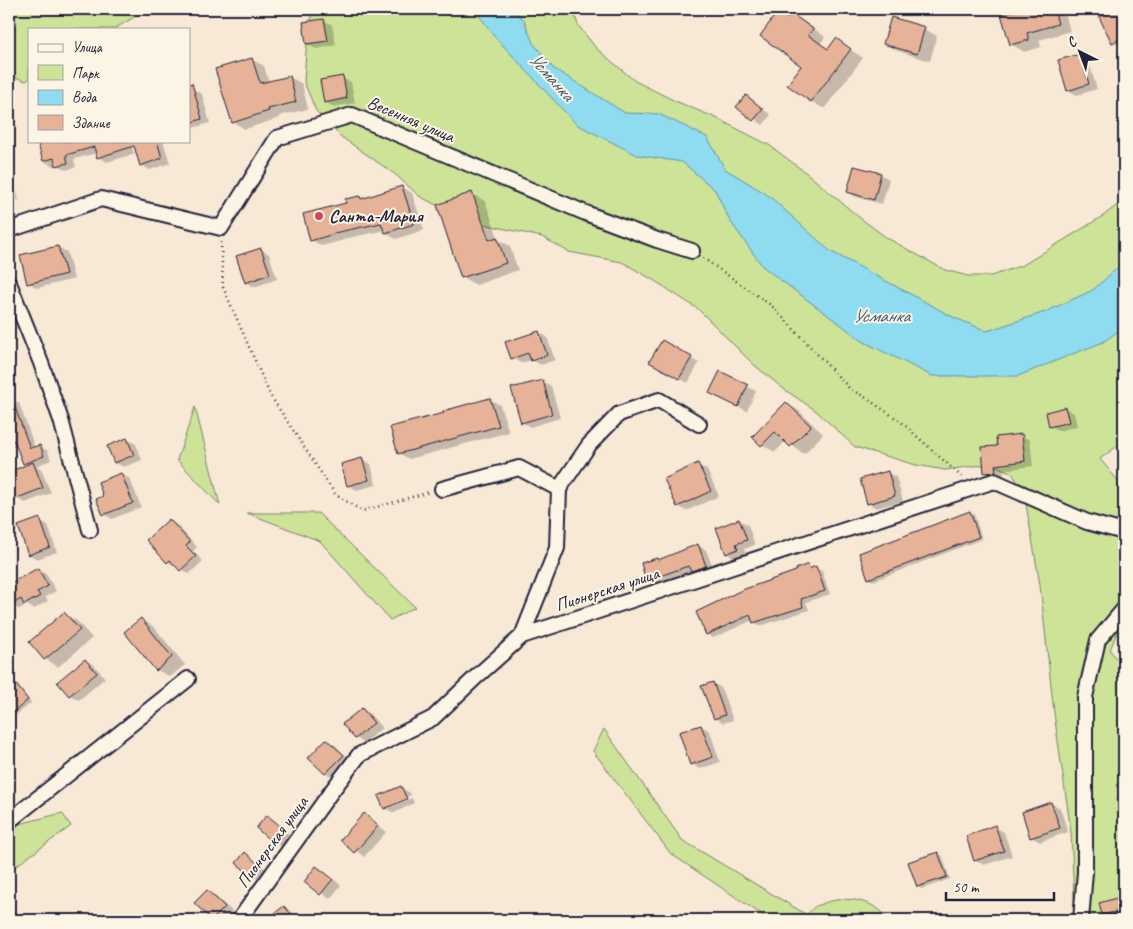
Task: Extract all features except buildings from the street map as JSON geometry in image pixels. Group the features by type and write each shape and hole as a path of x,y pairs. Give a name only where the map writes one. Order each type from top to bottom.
{"street":[{"name":"Весенняя улица","path":"221,228 277,138 352,114 588,214 692,251"},
{"path":"9,230 100,199 221,228"},
{"path":"9,282 61,420 90,530"},
{"path":"522,636 557,548 559,489 589,445 619,414 659,400 699,424"},
{"path":"442,489 519,468 559,489"},
{"name":"Пионерская улица","path":"240,920 359,755 433,718 522,636 994,481 1087,522 1124,532"},
{"path":"1081,920 1085,872 1086,697 1098,640 1124,609"},
{"path":"9,821 188,679"}],"path":[{"path":"221,228 223,287 270,395 335,494 362,512 442,489"},
{"path":"692,251 772,306 850,389 900,421 963,478 971,478"}],"green space":[{"path":"9,9 148,9 116,28 28,28 28,80 26,81 9,75"},
{"path":"313,9 573,9 578,25 596,48 635,81 716,118 769,145 887,238 945,270 968,276 991,276 1023,265 1103,216 1124,200 1124,441 1100,459 1124,488 1124,615 1110,650 1124,669 1124,781 1117,799 1124,808 1124,920 1075,920 1071,832 1054,713 1040,585 1025,498 1012,473 998,467 982,465 945,470 916,465 855,447 815,410 785,390 753,364 698,309 622,262 569,252 542,237 465,220 419,196 396,175 340,136 316,111 304,82 306,51"},
{"path":"195,407 220,505 177,460"},
{"path":"247,513 318,513 415,607 390,620 320,541"},
{"path":"604,729 682,840 807,915 817,906 848,899 867,903 875,907 890,920 770,920 671,854 593,751"},
{"path":"62,813 71,826 9,871 9,838 19,824"}],"water":[{"name":"Усманка","path":"474,9 512,9 524,20 533,43 553,68 625,113 659,114 707,137 725,169 768,195 830,251 955,318 987,331 1045,312 1093,290 1124,262 1124,327 1103,342 1018,376 932,376 864,342 763,267 730,221 715,190 682,162 637,155 576,124 497,39"}],"place":[{"name":"Санта-Мария","path":"319,216"}]}
